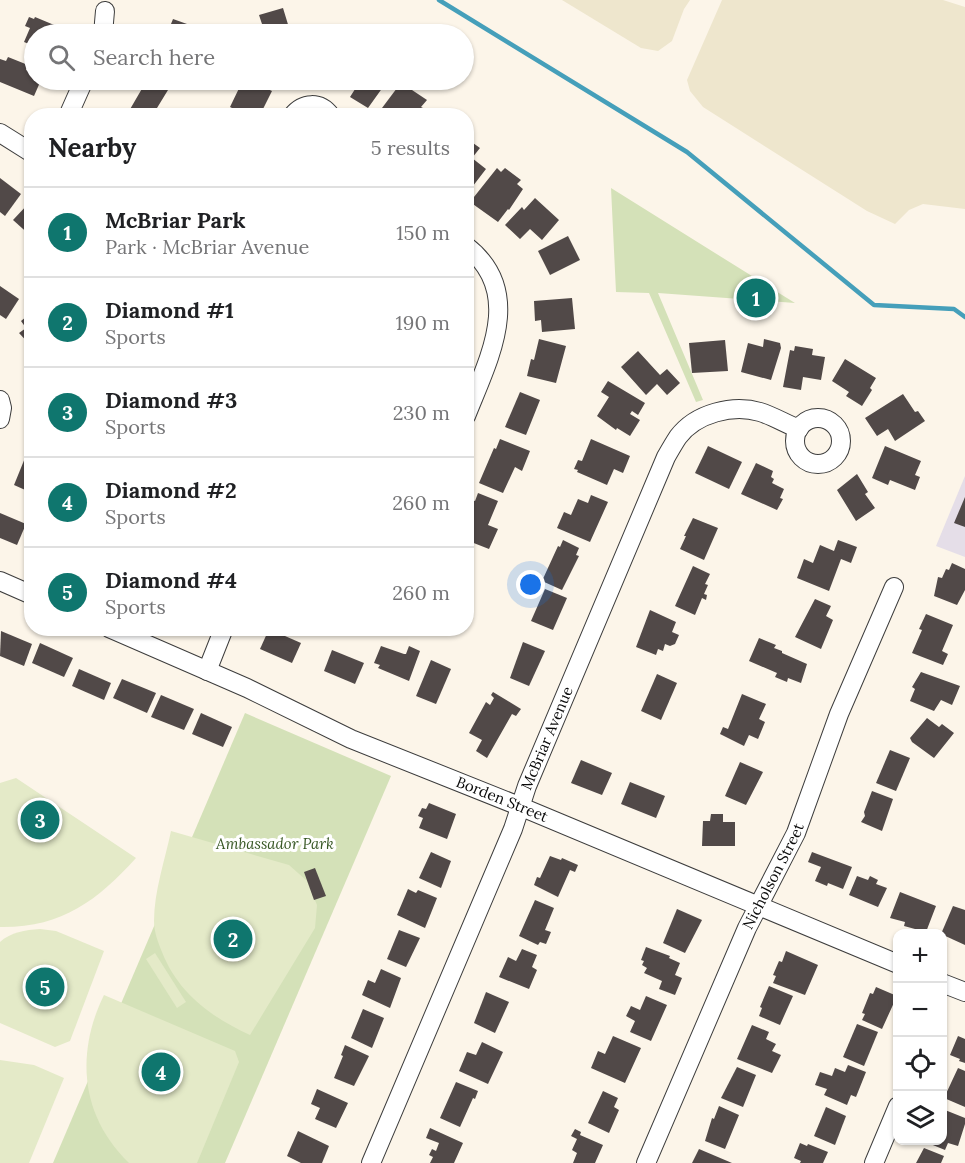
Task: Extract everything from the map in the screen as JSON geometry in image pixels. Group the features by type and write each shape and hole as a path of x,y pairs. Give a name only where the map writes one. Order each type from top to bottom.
{"street":[{"path":"104,24 105,11"},
{"path":"72,108 80,90"},
{"path":"300,108 311,104 323,108"},
{"path":"0,133 24,148"},
{"path":"474,252 492,274 499,300 494,345 474,396"},
{"path":"0,400 0,419"},
{"name":"McBriar Avenue","path":"370,1163 508,840 519,806 666,457 679,435 693,423 709,415 733,409 759,412 799,429"},
{"path":"0,581 24,592"},
{"name":"Nicholson Street","path":"646,1163 759,906 796,834 839,714 894,587"},
{"name":"Borden Street","path":"127,636 247,688 351,739 519,806 893,962"},
{"path":"207,671 221,636"},
{"path":"874,1163 893,1116"}],"shaded area":[{"path":"562,0 690,0 684,9 672,41 658,51 641,48"},
{"path":"722,0 943,0 965,7 965,209 923,204 909,210 895,224 867,211 703,107 690,91 687,80"},
{"path":"965,476 965,557 936,546"}],"green space":[{"path":"611,188 795,303 658,293 703,400 696,402 649,293 616,292"},
{"name":"Ambassador Park","path":"245,713 391,776 225,1163 53,1163"},
{"path":"16,778 136,858 107,887 76,909 42,923 0,927 0,783"},
{"path":"171,831 289,865 307,881 317,905 315,928 250,1035 209,1012 187,992 169,967 156,937 154,910"},
{"path":"40,929 56,931 104,951 70,1041 55,1047 0,1023 0,942 18,932"},
{"path":"155,953 186,1002 177,1008 146,959"},
{"path":"104,995 235,1051 239,1062 197,1163 129,1163 113,1145 101,1126 92,1105 87,1062 89,1040"},
{"path":"0,1060 34,1065 64,1078 29,1163 0,1163"}],"building":[{"path":"283,8 288,24 262,24 259,15"},
{"path":"29,17 34,19 35,17 52,24 26,24"},
{"path":"173,19 187,24 171,24"},
{"path":"8,57 24,63 24,90 37,90 34,96 0,82 0,59 6,61"},
{"path":"141,90 168,90 157,108 131,108"},
{"path":"238,90 272,91 264,108 230,107"},
{"path":"354,90 381,90 368,108 350,97"},
{"path":"396,90 412,90 427,100 421,107 423,108 382,108"},
{"path":"474,144 480,148 474,156"},
{"path":"474,160 486,169 474,185"},
{"path":"497,168 501,172 505,168 521,180 517,184 523,189 498,222 474,205 474,197"},
{"path":"0,178 21,194 5,216 0,212"},
{"path":"535,198 559,220 542,240 530,229 520,239 505,225 522,207 524,210"},
{"path":"24,208 24,230 13,220"},
{"path":"568,236 580,260 550,275 538,251"},
{"path":"0,286 19,299 6,319 0,315"},
{"path":"572,298 575,329 542,332 541,320 535,321 534,301"},
{"path":"539,339 566,346 556,383 527,376"},
{"path":"764,339 780,343 781,348 771,380 741,372 748,343 763,347"},
{"path":"725,340 728,371 692,373 689,343"},
{"path":"795,346 813,349 812,355 825,357 821,380 803,377 801,390 783,387 790,350 794,351"},
{"path":"638,351 660,375 667,369 680,383 667,395 657,384 646,395 621,367"},
{"path":"845,359 876,378 862,406 846,396 849,392 832,381"},
{"path":"608,381 645,403 638,415 632,411 630,414 640,420 630,436 617,428 616,430 597,416 609,397 601,392"},
{"path":"520,392 540,400 526,435 505,427"},
{"path":"903,394 915,412 918,411 925,421 895,441 888,429 877,436 865,418"},
{"path":"500,439 530,451 522,471 515,467 503,493 479,483"},
{"path":"591,439 630,456 623,473 614,469 607,485 574,469 578,460 582,461"},
{"path":"708,446 742,462 729,489 695,473"},
{"path":"885,446 921,461 915,475 920,477 915,490 890,480 888,485 872,478"},
{"path":"24,460 24,489 14,485"},
{"path":"756,463 773,471 772,483 784,489 780,498 783,499 777,510 741,494"},
{"path":"857,474 868,492 865,494 875,508 856,521 837,490"},
{"path":"478,493 498,501 488,525 498,529 489,549 474,543 475,501"},
{"path":"591,495 608,502 590,542 557,528 564,512 571,515 578,499 588,503"},
{"path":"965,497 965,527 954,523"},
{"path":"0,513 24,523 17,545 0,538"},
{"path":"693,518 718,528 704,560 680,549"},
{"path":"563,540 579,548 576,555 579,556 562,590 542,581"},
{"path":"838,540 857,547 851,563 841,559 829,591 797,578 804,559 813,563 820,545 834,551"},
{"path":"952,563 965,569 965,590 957,605 934,596 938,577 942,578"},
{"path":"693,566 710,574 705,584 708,585 704,594 707,595 706,600 702,598 695,615 675,606"},
{"path":"545,589 567,598 553,630 531,621"},
{"path":"815,599 831,606 826,616 833,620 821,649 795,637"},
{"path":"650,610 676,622 672,632 679,635 675,644 670,646 665,644 663,651 658,649 656,655 636,647"},
{"path":"926,614 953,625 942,651 948,654 943,665 912,653"},
{"path":"1,631 32,644 24,666 0,656"},
{"path":"266,636 285,636 301,643 292,663 260,649"},
{"path":"759,638 776,645 774,648 782,653 807,664 801,683 788,678 787,682 775,677 777,673 749,661"},
{"path":"523,642 545,651 529,686 510,678"},
{"path":"40,643 73,658 64,677 32,663"},
{"path":"381,646 404,654 409,646 420,651 409,681 378,668 380,665 374,663"},
{"path":"332,650 364,663 355,684 324,671"},
{"path":"431,660 451,669 436,704 416,696"},
{"path":"79,669 111,683 104,700 72,686"},
{"path":"921,672 960,686 952,705 941,700 934,711 910,701 915,689 912,687"},
{"path":"657,674 677,683 661,720 641,711"},
{"path":"122,679 156,693 147,713 113,698"},
{"path":"493,692 521,709 516,716 512,714 487,758 476,751 482,740 469,733 486,702 490,705 494,698 491,695"},
{"path":"742,694 766,704 759,719 765,722 758,739 749,735 744,746 720,734 723,727 728,729"},
{"path":"161,695 194,709 184,730 151,717"},
{"path":"201,713 232,727 223,747 192,734"},
{"path":"927,718 939,727 942,724 954,733 934,758 910,738"},
{"path":"890,750 910,758 896,791 876,783"},
{"path":"581,760 612,773 602,795 571,783"},
{"path":"740,762 763,772 746,805 725,796"},
{"path":"630,782 665,796 656,818 621,804"},
{"path":"872,791 893,799 882,831 861,822"},
{"path":"429,803 456,814 447,839 419,828 423,818 418,816 422,808 426,809"},
{"path":"711,814 723,814 723,822 735,822 735,846 702,846 703,821 710,821"},
{"path":"431,852 451,861 441,888 419,878"},
{"path":"812,852 852,867 843,889 815,881 821,867 808,862"},
{"path":"550,856 578,865 575,872 570,870 558,897 534,885 537,877 540,878"},
{"path":"315,868 326,896 314,900 304,872"},
{"path":"857,876 868,880 870,876 878,880 876,884 887,888 878,907 849,895"},
{"path":"408,889 416,893 418,890 437,898 425,928 397,915"},
{"path":"900,892 936,906 927,929 904,926 905,922 890,918"},
{"path":"535,900 554,908 545,930 551,932 546,944 540,942 538,945 519,936"},
{"path":"953,906 965,910 965,945 947,937 947,929 943,929"},
{"path":"677,909 702,920 685,953 663,943"},
{"path":"399,930 420,938 406,967 387,959"},
{"path":"646,947 670,956 669,958 680,963 675,975 682,978 675,995 659,989 662,981 644,973 647,968 642,965 644,961 641,960"},
{"path":"522,949 537,955 532,967 537,970 529,989 499,977 508,957 516,961"},
{"path":"786,951 818,965 805,995 773,983 776,976 773,975"},
{"path":"381,969 401,978 390,1008 362,995 368,980 375,983"},
{"path":"769,986 793,996 780,1025 759,1016 762,1008 760,1007"},
{"path":"876,987 893,994 893,1005 882,1029 862,1020 865,1014 862,1013 870,993 873,994"},
{"path":"486,992 509,1002 495,1033 474,1023"},
{"path":"646,996 667,1005 651,1041 630,1032 635,1021 626,1016 631,1006 640,1010"},
{"path":"363,1009 384,1018 372,1048 351,1038"},
{"path":"857,1024 878,1032 864,1066 843,1057"},
{"path":"752,1025 769,1032 766,1039 776,1044 772,1051 781,1055 772,1073 737,1059"},
{"path":"613,1036 641,1048 625,1083 591,1068 598,1051 605,1054"},
{"path":"958,1036 965,1039 965,1063 950,1055"},
{"path":"482,1042 503,1052 488,1084 459,1071 467,1052 476,1055"},
{"path":"345,1045 369,1056 354,1086 334,1078"},
{"path":"848,1065 866,1072 856,1097 851,1095 847,1105 824,1095 827,1089 815,1085 820,1072 832,1076 835,1068 845,1072"},
{"path":"737,1067 756,1075 743,1107 721,1098"},
{"path":"958,1068 965,1071 965,1107 947,1099 947,1092"},
{"path":"456,1082 478,1091 460,1127 440,1118"},
{"path":"317,1089 348,1103 336,1128 315,1119 320,1108 311,1104"},
{"path":"603,1091 618,1098 614,1107 619,1110 609,1133 588,1123"},
{"path":"719,1106 739,1115 725,1149 705,1141 712,1118 714,1119"},
{"path":"826,1107 846,1116 835,1145 814,1136"},
{"path":"947,1111 965,1118 965,1124 958,1146 948,1143 945,1150 933,1145 947,1145"},
{"path":"430,1128 463,1143 454,1163 430,1163 433,1157 429,1155 432,1149 436,1151 439,1143 426,1138"},
{"path":"575,1129 581,1132 580,1135 603,1145 595,1163 573,1163 577,1153 572,1150 577,1139 571,1136"},
{"path":"298,1131 329,1146 322,1163 301,1163 287,1156"},
{"path":"800,1143 828,1152 823,1163 800,1163 801,1161 794,1158"},
{"path":"924,1148 944,1156 941,1163 916,1163"},
{"path":"699,1149 732,1163 692,1163"}],"waterway":[{"path":"439,0 687,152 874,305 954,309 965,317"}],"place":[{"name":"McBriar Park","path":"756,298"},
{"name":"Diamond #3","path":"40,820"},
{"name":"Diamond #1","path":"233,939"},
{"name":"Diamond #4","path":"45,987"},
{"name":"Diamond #2","path":"161,1072"}]}
